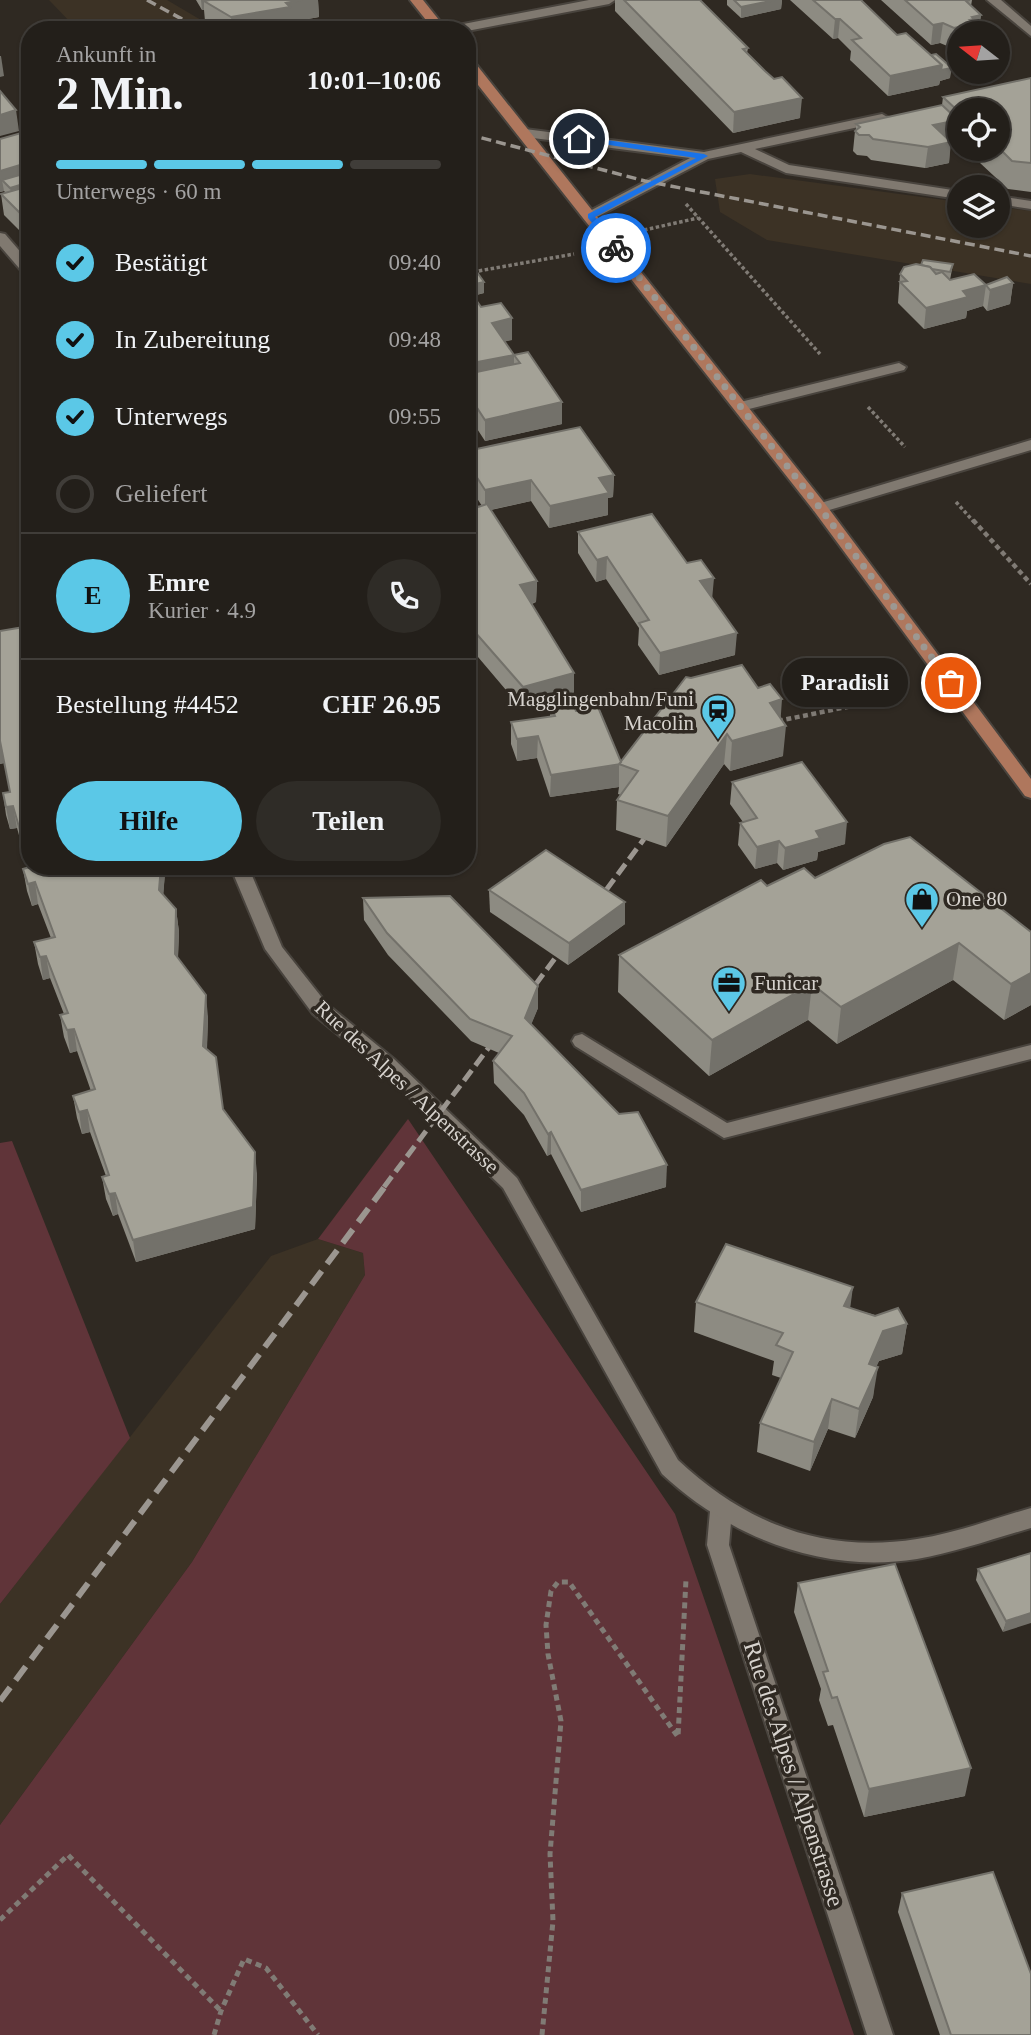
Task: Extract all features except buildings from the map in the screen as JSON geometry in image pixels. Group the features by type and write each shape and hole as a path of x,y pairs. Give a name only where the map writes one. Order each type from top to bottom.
{"main road":[{"path":"416,0 434,21"},
{"path":"476,73 820,508 1031,792"}],"street":[{"path":"476,26 609,0"},
{"path":"993,0 1031,32"},
{"path":"591,216 664,180 704,156 894,116"},
{"path":"525,133 704,156"},
{"path":"744,148 786,169 947,193"},
{"path":"1010,202 1031,205"},
{"path":"0,237 21,262"},
{"path":"741,406 899,367"},
{"path":"820,508 1031,445"},
{"name":"Rue des Alpes / Alpenstrasse","path":"243,875 274,949 320,1009 387,1065 510,1183 670,1467 693,1491 721,1511 759,1531 802,1544 848,1550 901,1551 943,1543 1031,1518"},
{"path":"582,1041 724,1131 1031,1052"},
{"name":"Rue des Alpes / Alpenstrasse","path":"721,1511 718,1545 880,2035"}],"path":[{"path":"664,180 1031,584"},
{"path":"476,271 585,252"},
{"path":"774,722 901,696"},
{"path":"542,2035 553,1921 550,1854 561,1721 548,1654 546,1625 551,1591 558,1582 569,1582 678,1737 686,1574"},
{"path":"0,1920 68,1855 221,2011"},
{"path":"214,2035 221,2011 244,1959 266,1968 318,2035"}],"shaded area":[{"path":"49,0 167,0 203,21 69,21"},
{"path":"750,174 947,200 947,238 1010,238 1010,208 1031,211 1031,284 767,240 720,212 715,179"},
{"path":"408,1119 675,1514 854,2035 0,2035 0,1825 192,1562 365,1275 363,1253 318,1239"},
{"path":"12,1141 130,1438 0,1604 0,1143"},
{"path":"318,1239 363,1253 365,1275 192,1562 0,1825 0,1604 271,1256"}],"railway":[{"path":"147,0 186,21"},
{"path":"476,136 645,181 1031,256"},
{"path":"595,905 644,839"},
{"path":"524,1000 568,941"},
{"path":"384,1187 499,1034"},
{"path":"0,1701 386,1185"}],"way so far":[{"path":"616,248 820,508 951,683"}],"place":[{"name":"Paradisli","path":"951,683"},
{"name":"Magglingenbahn/Funi Macolin","path":"718,741"},
{"name":"One 80","path":"922,929"},
{"name":"Funicar","path":"729,1013"}],"route":[{"path":"579,139 704,156 664,180 591,216 616,248"}]}
